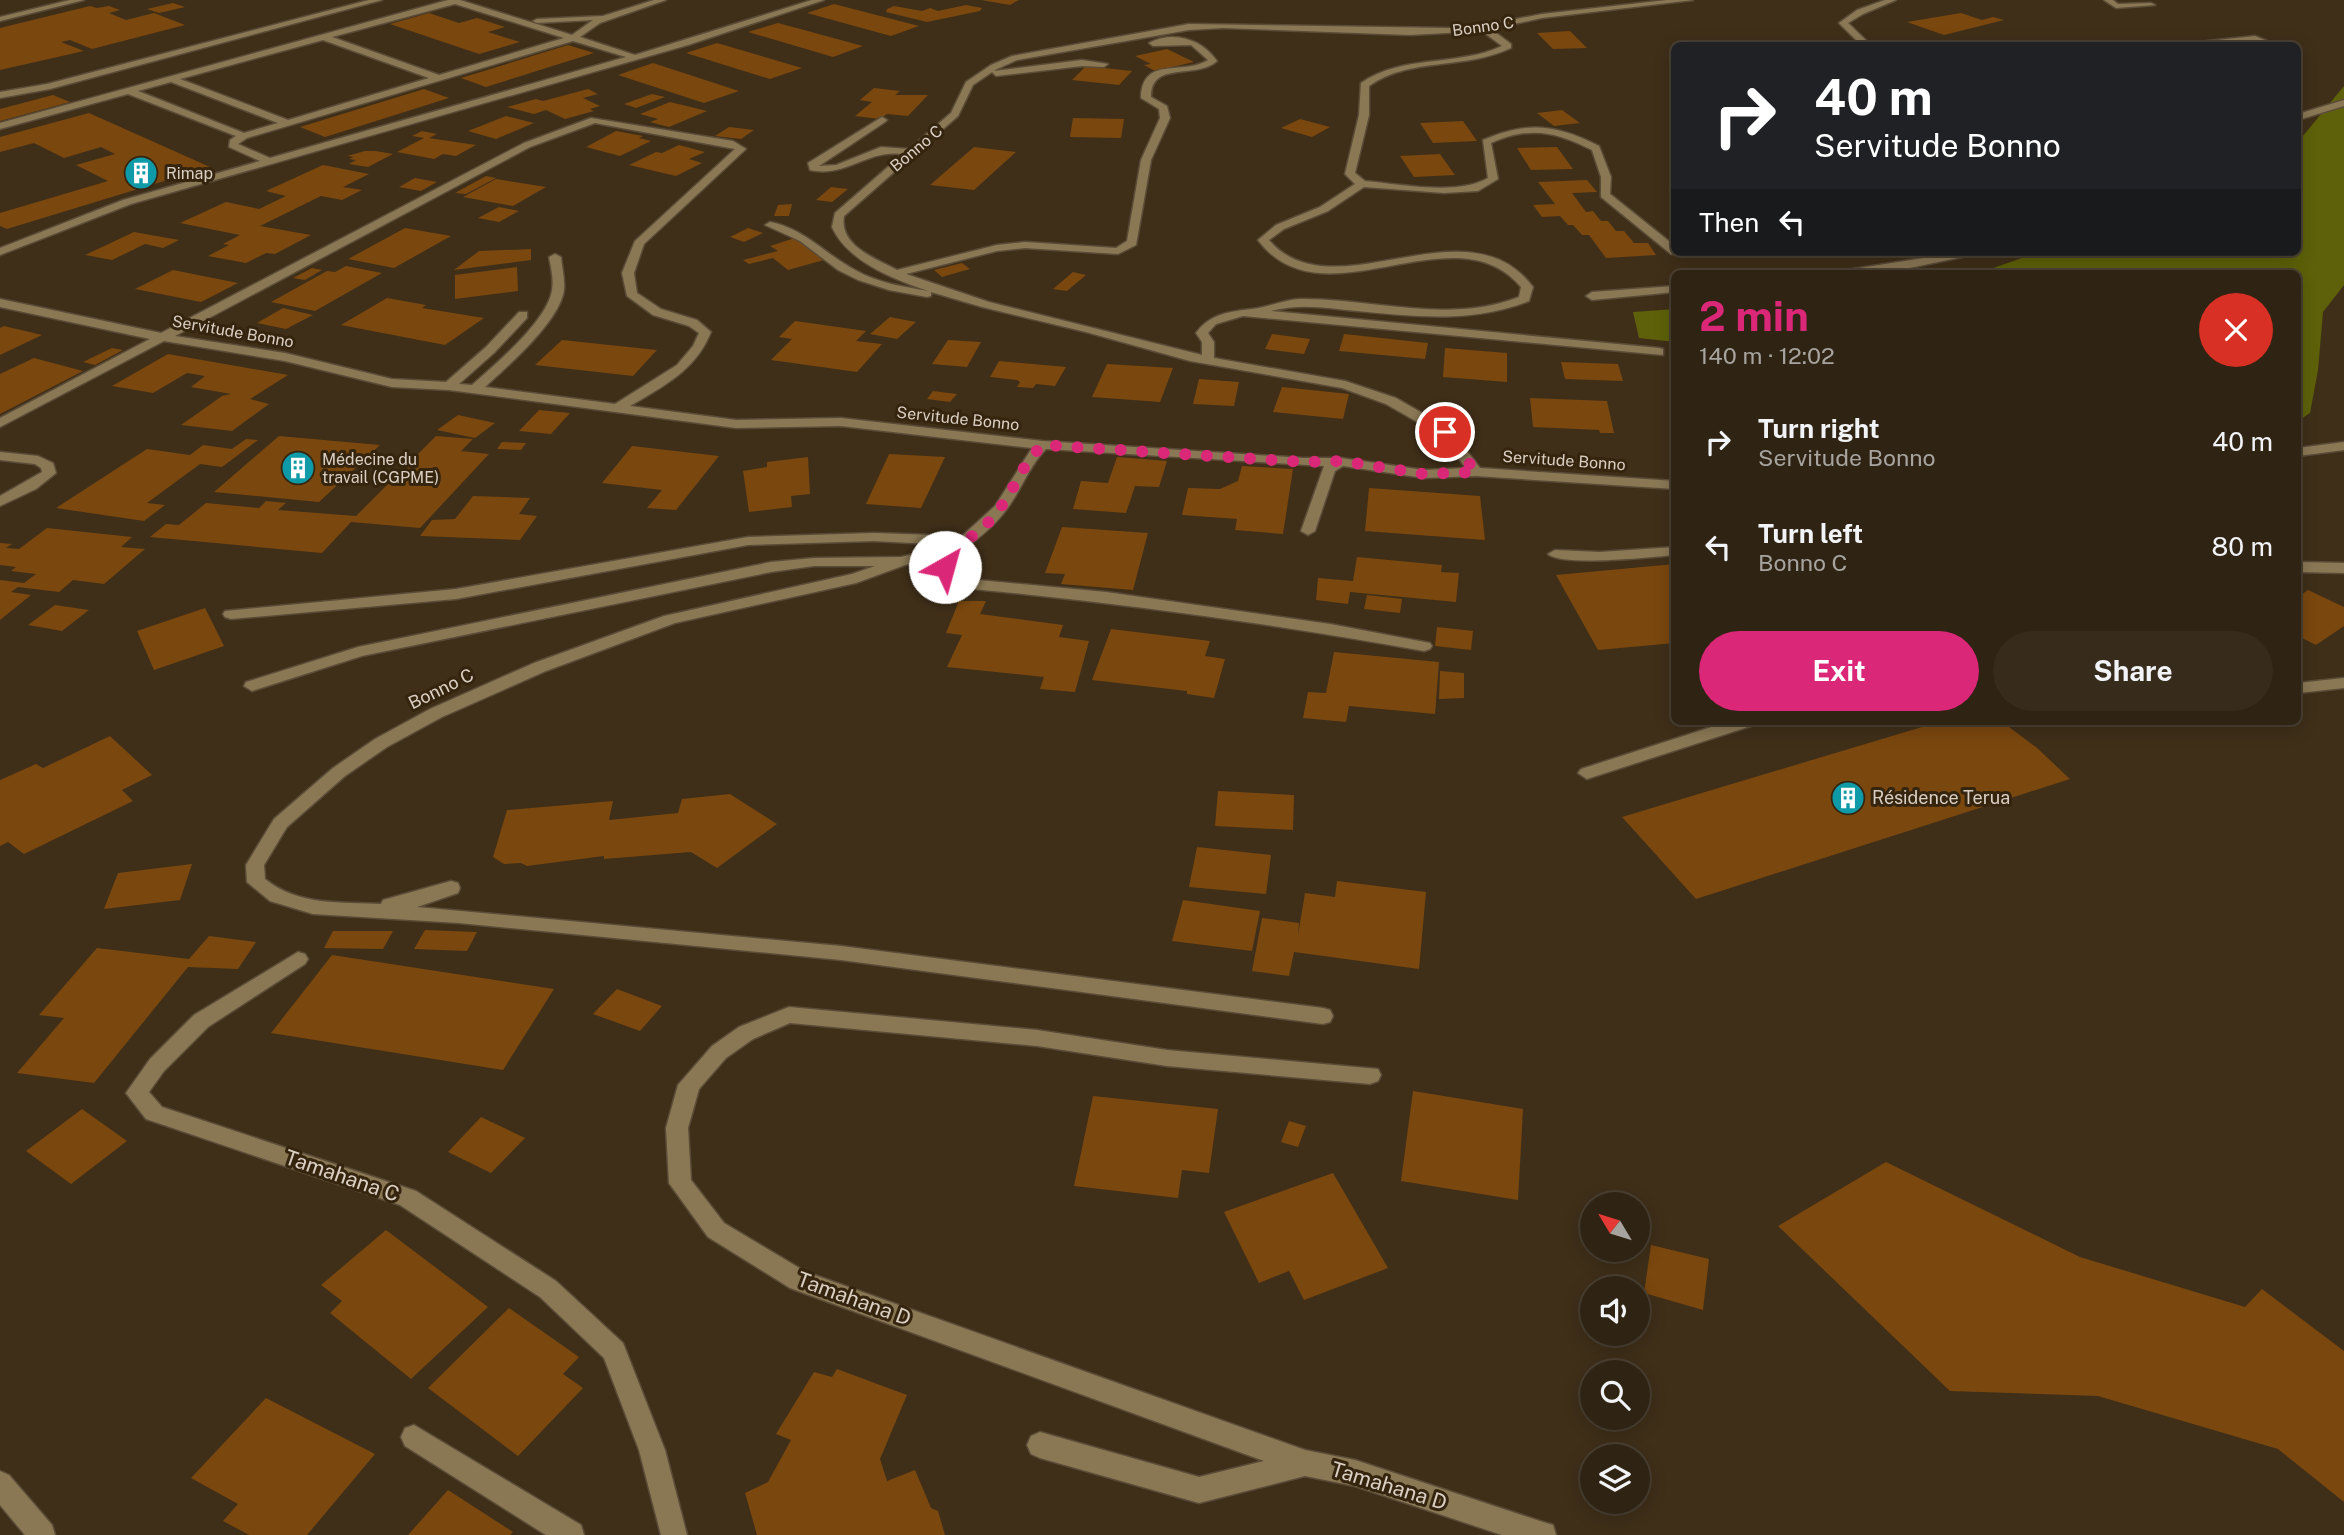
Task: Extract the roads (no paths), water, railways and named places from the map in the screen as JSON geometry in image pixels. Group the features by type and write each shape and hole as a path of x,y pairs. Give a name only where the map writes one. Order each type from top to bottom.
{"street":[{"path":"0,19 80,0"},
{"path":"0,95 90,75 378,0"},
{"path":"0,126 454,0 634,57"},
{"path":"269,161 232,145 234,140 573,38 585,28 613,15 662,0"},
{"path":"0,252 127,202 634,57 820,0"},
{"name":"Bonno C","path":"1476,472 1445,432 1391,401 1345,385 1208,358 1190,357 1089,328 961,298 912,282 861,255 843,240 837,227 839,215 955,114 969,84 982,74 1015,58 1189,27 1410,32 1484,28 1542,16 1689,0"},
{"path":"1864,42 1843,23 1860,12 1892,0"},
{"path":"2108,0 2116,6 2151,5"},
{"path":"521,22 613,15"},
{"path":"1484,28 1508,46 1477,60 1386,71 1372,77 1364,85 1364,115 1350,174 1362,184 1444,190 1478,188 1493,179 1486,142 1513,130 1552,132 1577,137 1597,148 1606,177 1605,195 1671,249"},
{"path":"323,37 438,78"},
{"path":"2216,42 2255,39 2264,42"},
{"path":"898,273 997,248 1035,245 1118,251 1132,243 1146,159 1166,118 1164,108 1146,98 1144,88 1149,78 1156,73 1201,67 1213,61 1204,47 1192,42 1171,41 1104,48 1097,48 1092,43"},
{"path":"982,74 1073,64 1104,64"},
{"path":"90,75 244,136"},
{"path":"171,79 288,123"},
{"path":"2301,116 2344,103"},
{"path":"882,120 813,163 814,168 850,164 878,150 910,152"},
{"path":"0,422 527,145 590,121 606,121 733,144 741,149 728,164 682,201 639,243 628,273 631,295 657,312 693,323 703,329 705,332 702,342 682,369 618,408"},
{"path":"1208,358 1208,342 1202,333 1212,321 1223,316 1303,303 1378,312 1460,312 1510,307 1525,299 1527,287 1510,269 1485,260 1450,256 1409,258 1335,270 1311,270 1272,255 1263,240 1280,227 1324,209 1362,184"},
{"path":"770,225 791,230 853,274 907,292 961,298"},
{"path":"1874,270 1959,256"},
{"path":"475,389 493,374 550,310 558,294 555,257"},
{"path":"1592,296 1671,289"},
{"name":"Servitude Bonno","path":"6,304 137,333 285,357 392,383 475,389 736,424 841,422 1043,445 1303,462 1341,461 1424,474 1476,472 1671,485"},
{"path":"1252,313 1659,352"},
{"path":"449,386 490,350 523,315"},
{"path":"253,686 358,652 759,570 814,562 901,561 950,551 967,541 1000,510 1029,457 1043,445"},
{"path":"2301,452 2344,446"},
{"path":"0,456 38,460 48,466 49,472 31,486 0,502"},
{"path":"1308,531 1329,469 1341,461"},
{"path":"231,614 456,594 748,541 874,537 967,541"},
{"path":"950,551 945,567 963,583 1106,597 1330,629 1424,646"},
{"path":"1555,554 1671,551"},
{"name":"Bonno C","path":"451,888 412,901 340,909 312,907 270,895 256,882 256,864 280,823 339,772 381,743 477,695 600,643 670,619 856,579 901,561"},
{"path":"2301,567 2344,568"},
{"path":"2301,688 2344,683"},
{"path":"1587,773 1736,725"},
{"path":"340,909 459,916 841,953 1323,1016"},
{"name":"Tamahana C","path":"298,959 201,1021 157,1065 137,1093 154,1113 408,1198 548,1289 614,1351 652,1450 674,1535"},
{"name":"Tamahana D","path":"1370,1075 1167,1058 1037,1038 789,1015 746,1032 719,1052 689,1086 677,1128 680,1183 716,1230 798,1280 1305,1463 1355,1473 1543,1535"},
{"path":"414,1437 571,1535"},
{"path":"1040,1445 1199,1490 1305,1463"},
{"path":"0,1484 42,1535"}],"place":[{"name":"Rimap","path":"141,173"},
{"name":"Médecine du travail (CGPME)","path":"298,468"},
{"name":"Résidence Terua","path":"1848,798"}]}
